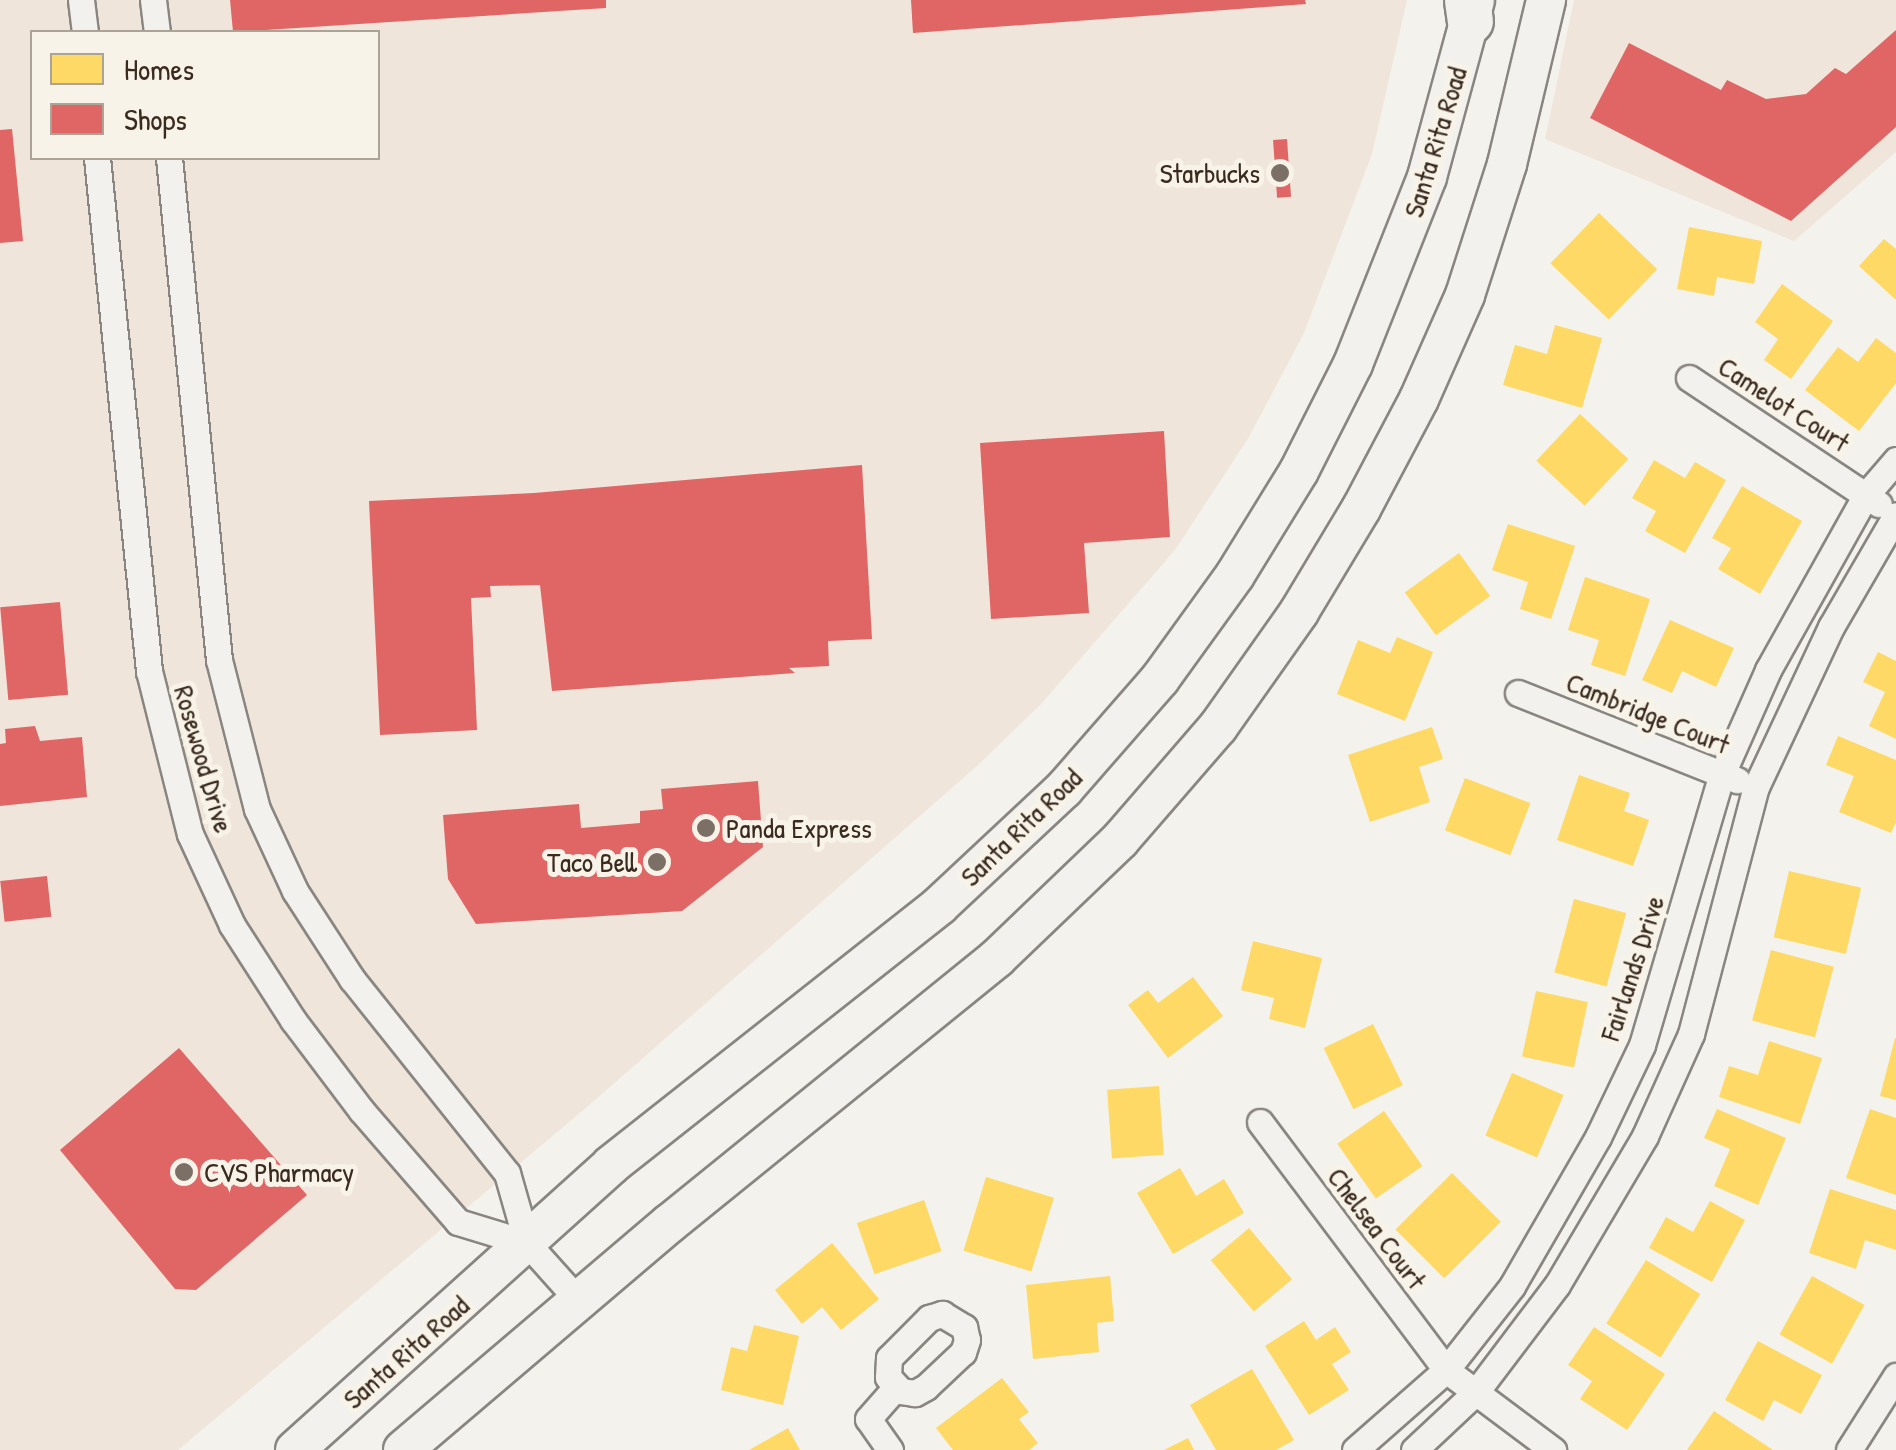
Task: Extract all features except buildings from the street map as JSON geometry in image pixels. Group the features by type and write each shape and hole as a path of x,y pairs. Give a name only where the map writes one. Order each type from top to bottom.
{"main road":[{"path":"403,1450 578,1300 997,958 1120,840 1218,727 1298,612 1362,509 1419,400 1465,295 1495,201 1535,58 1546,0"},
{"name":"Santa Rita Road","path":"294,1450 611,1165 940,905 1064,788 1160,679 1235,575 1299,471 1353,364 1397,262 1430,167 1471,7"}],"street":[{"path":"81,0 85,30"},
{"path":"153,0 157,30"},
{"name":"Rosewood Drive","path":"98,160 149,671 190,834 232,925 293,1020 361,1110 458,1222 528,1242"},
{"name":"Rosewood Drive","path":"169,160 220,660 258,809 295,890 352,979 507,1173 528,1242 578,1300"},
{"name":"Camelot Court","path":"1689,378 1896,515"},
{"name":"Fairlands Drive","path":"1354,1450 1446,1370 1512,1286 1598,1137 1642,1045 1722,774 1768,670 1866,495 1896,460"},
{"path":"1414,1450 1476,1392 1557,1285 1645,1136 1691,1034 1756,788 1831,627 1896,515"},
{"name":"Cambridge Court","path":"1518,693 1756,788"},
{"name":"Chelsea Court","path":"1260,1122 1446,1370 1553,1450"},
{"path":"1849,1450 1896,1376"},
{"path":"890,1450 868,1419 896,1388"}],"shaded area":[{"path":"0,0 1407,0 1372,154 1304,333 1249,437 1175,550 1041,704 978,765 587,1107 178,1450 0,1450"},
{"path":"1574,0 1896,0 1896,152 1794,241 1545,139"}],"place":[{"name":"Starbucks","path":"1280,173"},
{"name":"Panda Express","path":"706,828"},
{"name":"Taco Bell","path":"657,862"},
{"name":"CVS Pharmacy","path":"184,1172"}]}
